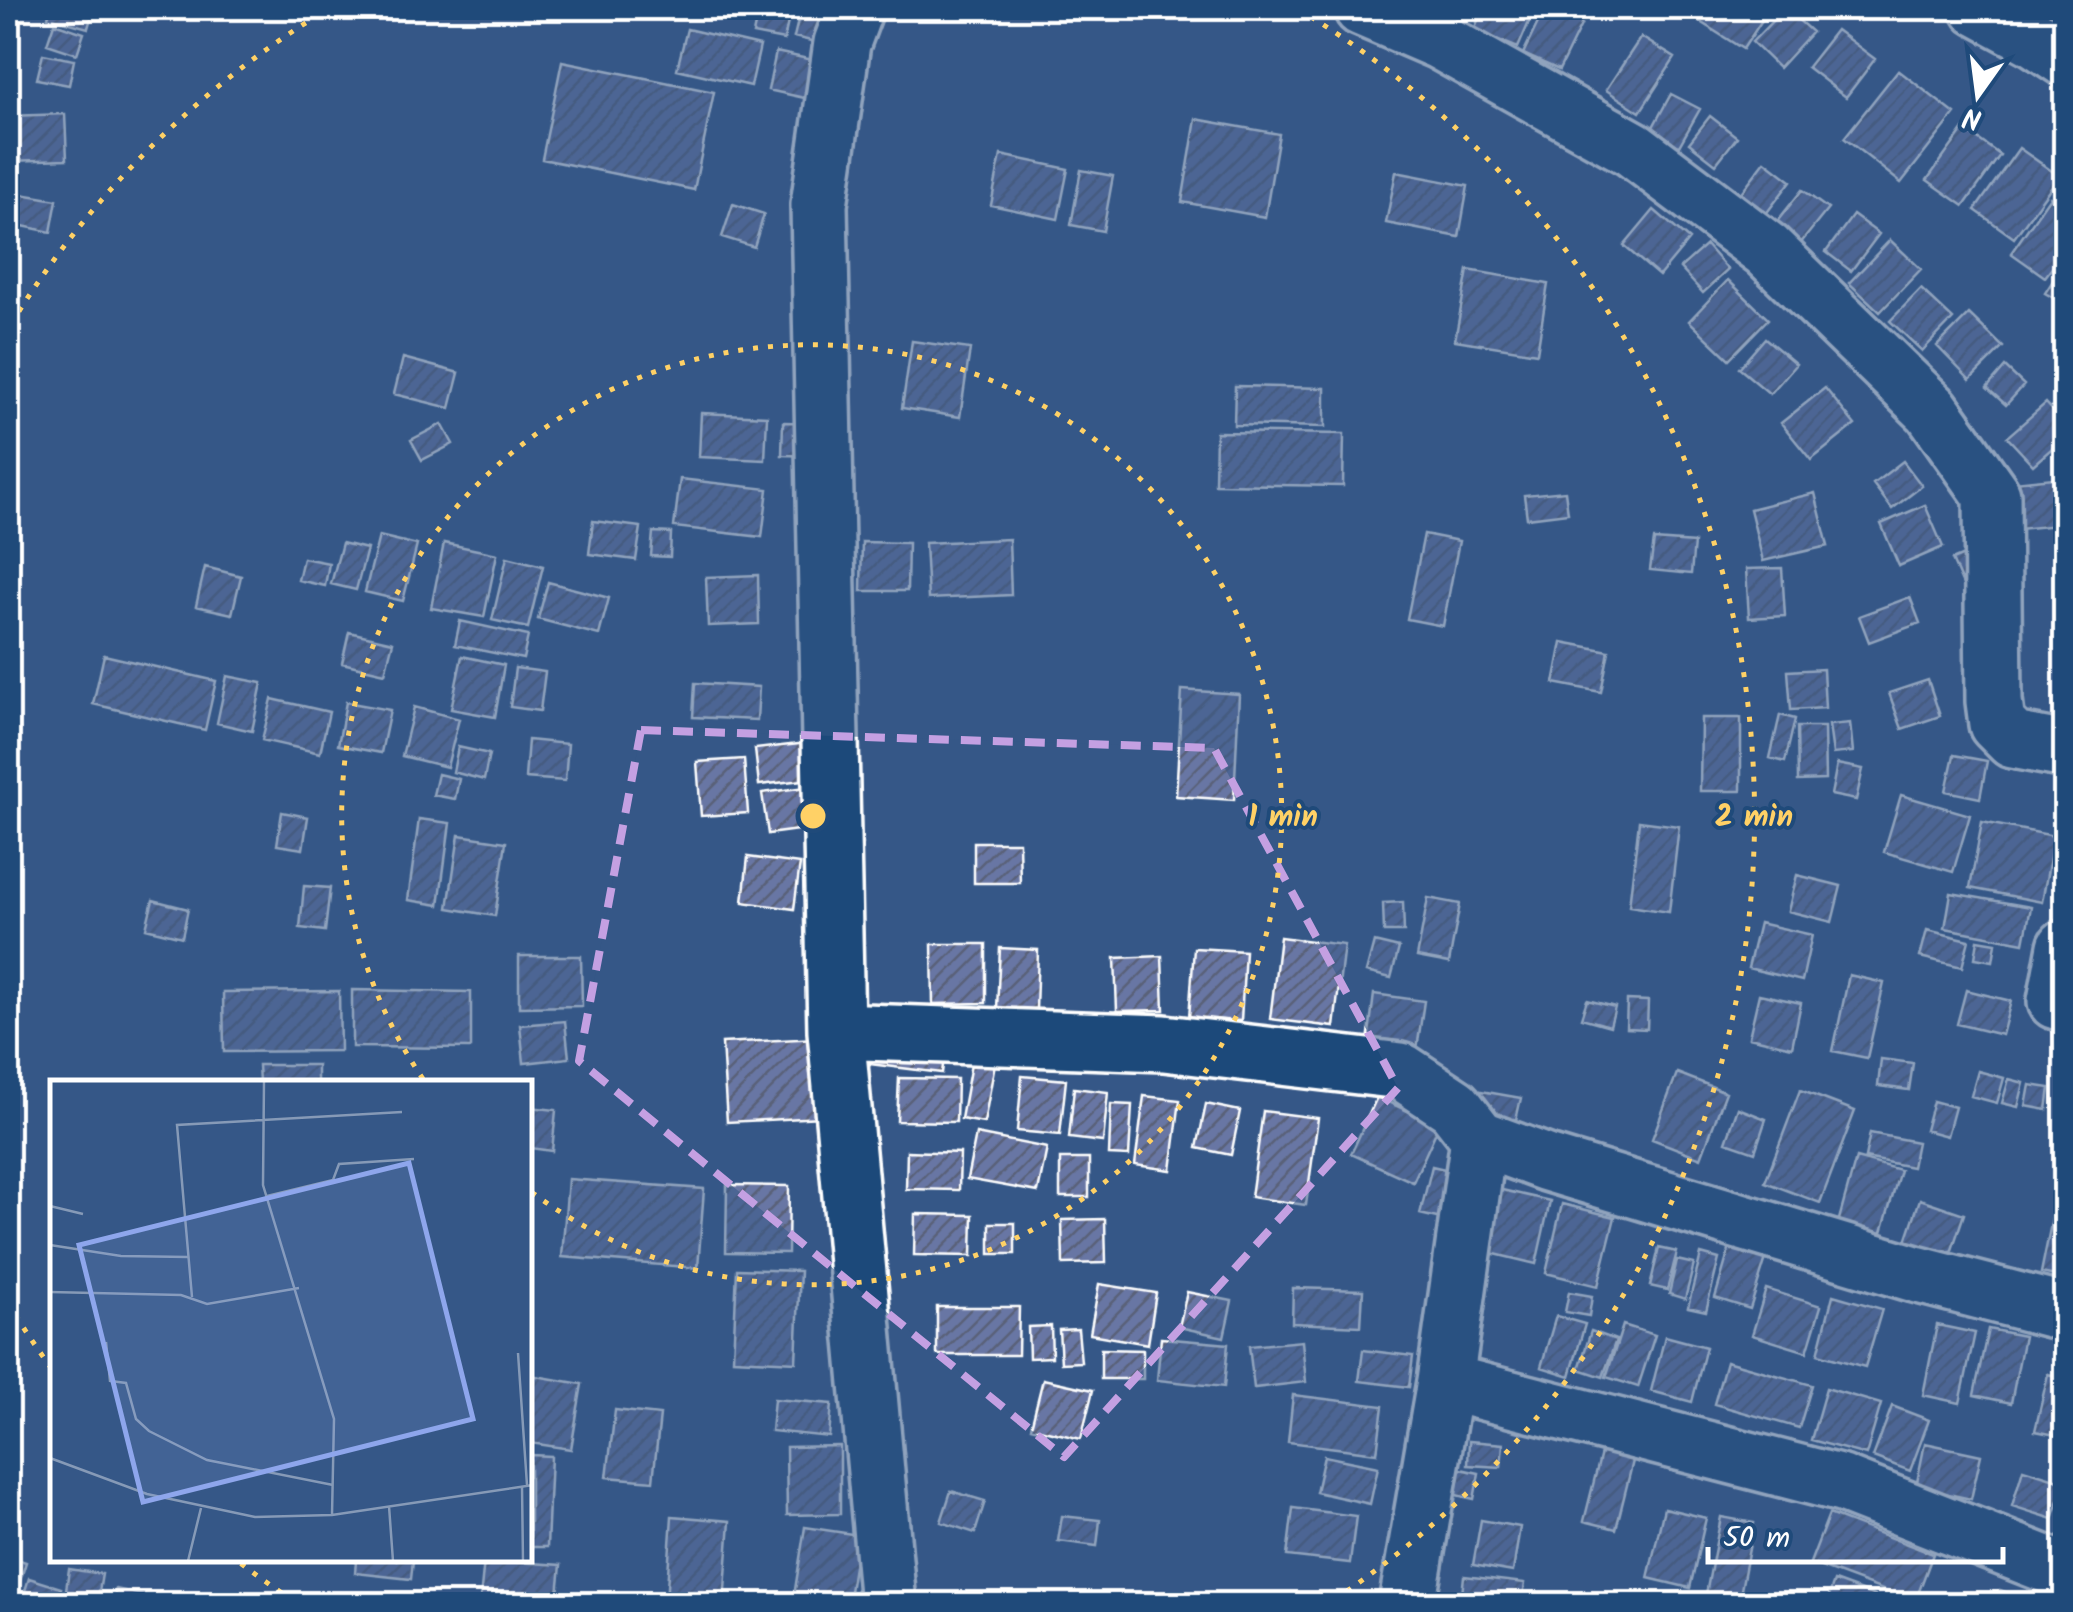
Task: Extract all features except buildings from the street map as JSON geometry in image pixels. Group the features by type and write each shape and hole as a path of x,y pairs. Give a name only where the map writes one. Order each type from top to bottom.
{"street":[{"path":"855,8 842,43 820,206 836,1031 888,1604"},
{"path":"1362,8 1440,42 1634,150 1768,250 1932,410 1992,495 1996,724 2013,740 2066,750"},
{"path":"1979,8 2066,59"},
{"path":"2056,1001 2066,946"},
{"path":"836,1031 1164,1042 1400,1071 1454,1106 1479,1138 1547,1164 1915,1274 2066,1312"},
{"path":"1407,1604 1479,1138"},
{"path":"1444,1382 1842,1484 2066,1572"}],"highlighted area":[{"path":"641,730 1214,748 1398,1088 1064,1457 579,1061"}]}
